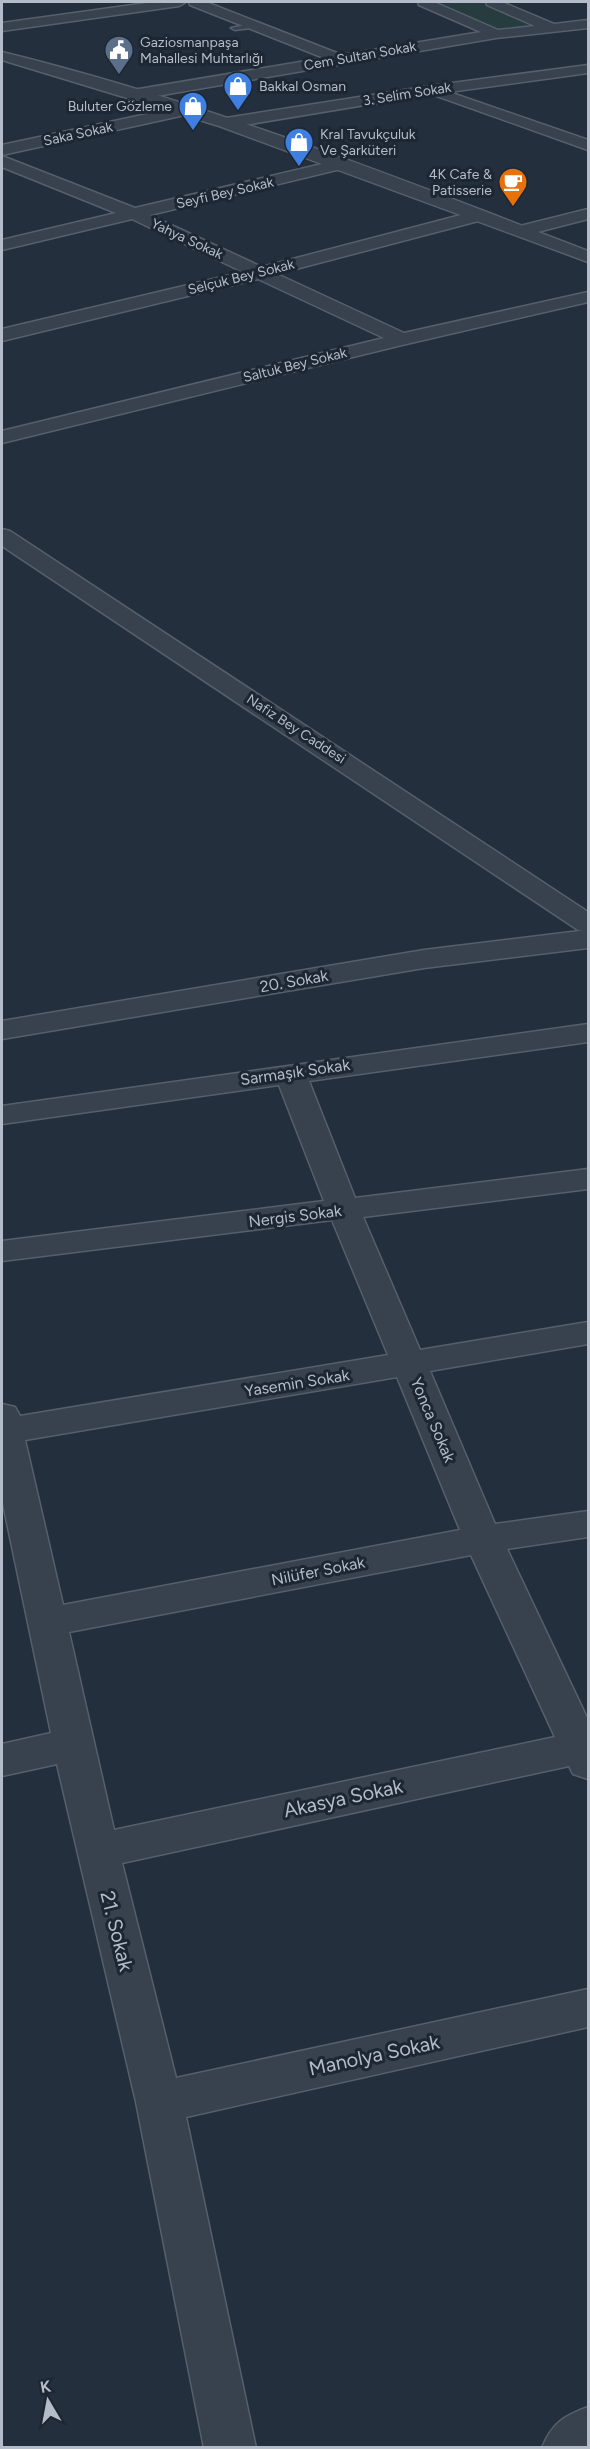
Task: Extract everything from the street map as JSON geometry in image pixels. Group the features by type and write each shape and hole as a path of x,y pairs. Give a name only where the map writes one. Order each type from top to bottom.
{"street":[{"path":"2,27 179,2"},
{"path":"195,2 339,59 368,74"},
{"path":"424,2 496,34"},
{"path":"492,2 579,38"},
{"name":"Cem Sultan Sokak","path":"133,95 496,34 588,24"},
{"path":"2,56 189,110 344,164 588,257"},
{"name":"3. Selim Sokak","path":"226,123 430,90 588,69"},
{"path":"387,84 406,94"},
{"path":"430,90 588,145"},
{"name":"Saka Sokak","path":"2,150 189,110"},
{"name":"Yahya Sokak","path":"2,160 134,214 402,339"},
{"name":"Seyfi Bey Sokak","path":"2,245 344,164"},
{"path":"522,231 588,214"},
{"name":"Selçuk Bey Sokak","path":"2,335 260,273 480,215"},
{"name":"Saltuk Bey Sokak","path":"2,437 402,339 588,297"},
{"name":"Nafiz Bey Caddesi","path":"2,536 588,924"},
{"name":"20. Sokak","path":"2,1030 424,959 588,939"},
{"name":"Sarmaşık Sokak","path":"2,1115 588,1033"},
{"name":"Yonca Sokak","path":"290,1073 344,1210 483,1539 586,1752"},
{"name":"Nergis Sokak","path":"2,1251 588,1179"},
{"name":"Yasemin Sokak","path":"3,1424 410,1364 588,1333"},
{"name":"21. Sokak","path":"3,1424 97,1851 159,2102 230,2448"},
{"name":"Nilüfer Sokak","path":"48,1622 483,1539 588,1524"},
{"path":"2,1760 74,1744"},
{"name":"Akasya Sokak","path":"97,1851 586,1752"},
{"name":"Manolya Sokak","path":"159,2102 588,2008"},
{"path":"568,2448 588,2432"}],"lane":[{"path":"235,28 255,25"}],"green space":[{"path":"424,2 492,2 549,27 496,34"}],"place":[{"name":"Gaziosmanpaşa Mahallesi Muhtarlığı","path":"119,76"},
{"name":"Bakkal Osman","path":"238,112"},
{"name":"Buluter Gözleme","path":"193,132"},
{"name":"Kral Tavukçuluk Ve Şarküteri","path":"299,168"},
{"name":"4K Cafe & Patisserie","path":"513,208"}]}
